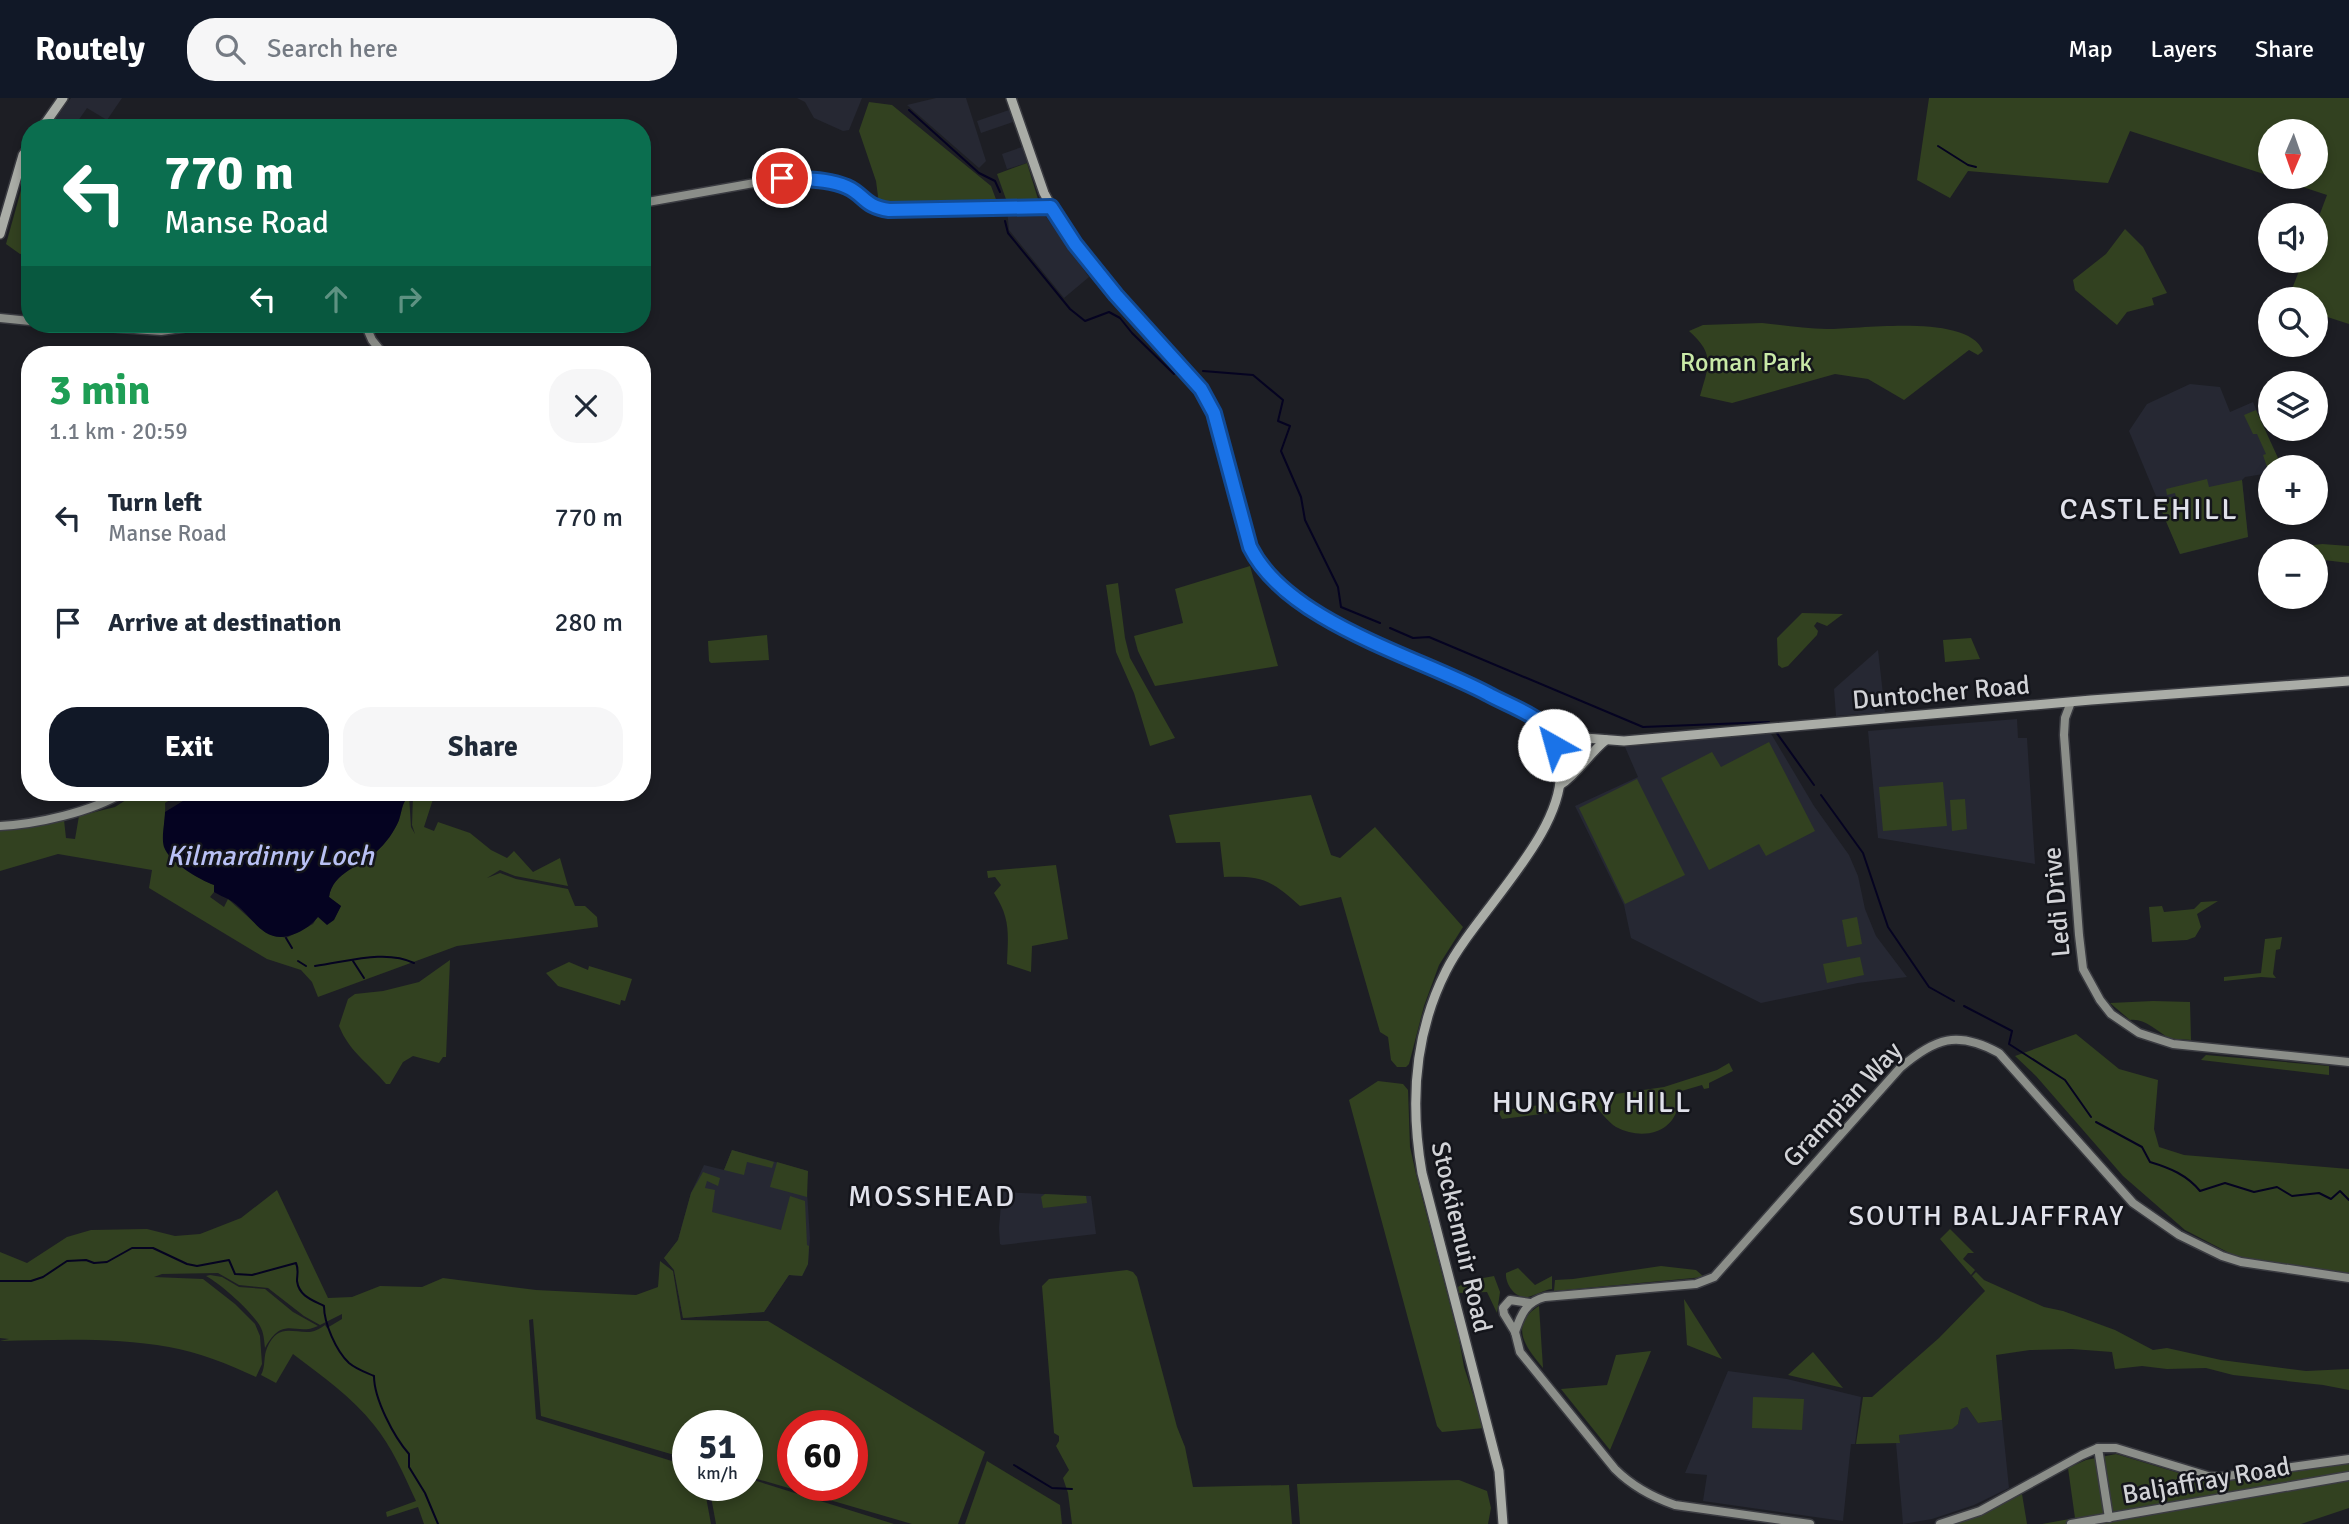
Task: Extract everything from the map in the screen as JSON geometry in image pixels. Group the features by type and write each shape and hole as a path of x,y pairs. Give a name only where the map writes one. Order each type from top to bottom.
{"main road":[{"path":"49,119 63,98"},
{"name":"Duntocher Road","path":"1011,98 1051,207 1075,244 1116,295 1201,389 1214,413 1250,547 1259,563 1294,599 1352,631 1464,681 1539,722 1565,733 1606,740 1658,738 2349,681"},
{"path":"0,234 21,162"},
{"path":"1539,722 1559,758 1560,785 1606,740"},
{"name":"Stockiemuir Road","path":"1503,1524 1499,1471 1422,1173 1415,1125 1416,1077 1420,1044 1446,970 1469,933 1525,860 1546,822 1560,785"}],"street":[{"path":"651,201 782,178 827,181 849,187 875,208 889,210 1051,207"},
{"path":"0,318 21,320"},
{"name":"Ledi Drive","path":"2071,702 2065,718 2064,735 2079,935 2084,969 2100,1000 2111,1014 2140,1033 2173,1044 2349,1062"},
{"path":"0,826 38,821 106,801"},
{"name":"Grampian Way","path":"1521,1314 1531,1303 1545,1297 1696,1284 1714,1277 1897,1071 1921,1050 1948,1040 1969,1040 2000,1053 2133,1203 2179,1234 2222,1256 2241,1262 2349,1278"},
{"path":"1515,1332 1522,1307 1518,1301 1510,1300 1504,1305 1503,1311 1515,1332 1520,1352 1615,1469 1630,1482 1675,1505 1769,1521 1810,1524"},
{"name":"Grampian Way","path":"1518,1301 1531,1303"},
{"path":"1508,1318 1521,1314"},
{"path":"2098,1448 2109,1518"},
{"path":"1940,1524 1980,1511 2098,1448 2116,1448 2220,1478 2349,1459"},
{"name":"Baljaffray Road","path":"2071,1524 2349,1476"}],"shaded area":[{"path":"71,98 122,98 108,119 87,108 79,119 56,119"},
{"path":"797,98 862,98 849,130 843,131 814,118 805,102"},
{"path":"936,98 966,98 986,161 979,168 907,105"},
{"path":"1009,110 1013,122 981,133 977,121"},
{"path":"1022,147 1027,163 1007,169 1002,154"},
{"path":"1007,209 1042,211 1089,277 1064,298 1009,230"},
{"path":"2190,384 2220,387 2230,412 2253,402 2258,414 2258,441 2269,441 2275,455 2258,455 2258,475 2242,480 2248,537 2180,554 2129,431 2147,404"},
{"path":"1878,650 1885,712 1836,716 1834,689"},
{"path":"2017,719 2018,738 2027,738 2035,864 1878,838 1868,731"},
{"path":"1770,732 1814,806 1849,855 1876,936 1907,977 1858,983 1761,1003 1631,938 1624,905 1575,806 1638,777 1625,747"},
{"path":"732,1150 808,1171 808,1264 802,1276 789,1275 764,1312 683,1318 674,1270 664,1258 678,1240 691,1193 704,1165 724,1170"},
{"path":"1002,1192 1091,1196 1096,1234 1002,1245 999,1228"},
{"path":"1728,1371 1787,1379 1861,1397 1855,1444 1851,1444 1843,1521 1703,1501 1707,1475 1685,1473"},
{"path":"1967,1407 1978,1423 2002,1420 2009,1488 1974,1505 1932,1519 1903,1524 1896,1443 1900,1442 1899,1435 1946,1429 1958,1424 1961,1409"}],"green space":[{"path":"1929,98 2349,98 2349,324 2328,317 2328,287 2293,287 2298,273 2328,273 2328,203 2324,203 2327,195 2309,189 2328,189 2328,119 2258,119 2258,172 2130,131 2108,183 1968,171 1950,198 1917,180"},
{"path":"869,102 892,105 991,186 997,202 879,204 876,181 859,131"},
{"path":"1027,163 1038,199 1007,202 997,174"},
{"path":"21,190 21,254 6,244"},
{"path":"2125,229 2143,247 2167,293 2152,298 2154,305 2127,312 2117,325 2075,290 2073,280 2106,254"},
{"name":"Roman Park","path":"1762,323 1819,329 1936,327 1973,339 1983,351 1978,355 1969,350 1904,400 1868,379 1835,374 1732,403 1700,396 1708,360 1703,346 1689,331 1703,325"},
{"path":"2256,410 2258,436 2253,434 2244,415"},
{"path":"2260,441 2270,441 2277,455 2263,455 2266,454"},
{"path":"2207,479 2209,487 2242,480 2248,537 2180,554 2156,498 2176,497 2175,493 2167,495 2166,489"},
{"path":"2328,544 2349,546 2349,563 2328,561"},
{"path":"1250,566 1278,666 1155,686 1138,651 1134,636 1183,623 1175,589"},
{"path":"1118,583 1130,658 1175,738 1150,746 1134,693 1116,652 1106,585"},
{"path":"1802,613 1843,614 1827,626 1817,622 1814,626 1818,631 1817,635 1788,666 1782,668 1778,665 1777,638"},
{"path":"767,635 769,660 709,661 708,641"},
{"path":"1971,638 1980,659 1945,662 1943,640"},
{"path":"1556,734 1586,742 1588,750 1576,763 1569,764 1554,736"},
{"path":"1769,742 1815,831 1766,856 1759,844 1709,870 1661,778 1712,752 1721,767"},
{"path":"1637,779 1685,875 1625,904 1579,808"},
{"path":"1943,782 1947,826 1883,831 1879,787"},
{"path":"1311,795 1331,855 1340,858 1375,827 1463,927 1439,965 1406,1067 1397,1067 1391,1060 1388,1037 1380,1032 1341,897 1300,906 1266,881 1248,877 1224,877 1220,842 1176,843 1169,815"},
{"path":"1965,799 1967,829 1952,831 1950,800"},
{"path":"124,801 168,801 165,803 164,837 175,861 198,878 215,885 210,897 224,907 228,899 265,932 286,938 313,924 318,916 333,920 341,906 329,897 331,889 341,876 376,852 386,841 399,820 405,801 409,801 411,827 415,834 412,825 413,801 432,801 424,827 434,831 438,822 470,833 491,850 507,858 514,851 533,872 560,858 568,886 515,876 500,870 487,878 500,873 516,879 568,889 575,906 585,906 597,917 598,927 457,946 318,997 312,982 301,970 267,959 149,888 152,870 58,854 0,871 0,828 13,829 64,820 66,838 75,839 79,816 115,807"},
{"path":"1056,865 1068,939 1032,946 1031,972 1007,964 1006,919 994,893 1001,885 995,877 988,878 987,871"},
{"path":"2218,901 2197,914 2201,927 2195,937 2152,942 2149,907 2162,906 2164,912 2194,909 2201,902"},
{"path":"1857,917 1862,944 1847,947 1842,920"},
{"path":"2282,937 2280,949 2276,950 2273,974 2276,978 2224,981 2224,977 2261,973 2265,939"},
{"path":"1860,957 1864,975 1827,983 1823,964"},
{"path":"450,960 446,1057 439,1063 413,1056 403,1062 390,1084 386,1084 354,1051 343,1035 339,1026 348,999 355,994 383,991 419,982"},
{"path":"569,962 588,970 589,966 632,979 625,1001 621,1000 620,1005 558,986 546,973"},
{"path":"2190,1002 2191,1040 2167,1037 2145,1023 2130,1020 2110,1003"},
{"path":"2076,1034 2119,1069 2158,1080 2154,1129 2159,1147 2184,1155 2349,1169 2349,1274 2237,1257 2185,1230 2123,1176 2036,1076 2015,1056"},
{"path":"2206,1055 2329,1066 2329,1075 2201,1060"},
{"path":"1729,1063 1733,1071 1709,1083 1709,1088 1704,1089 1702,1085 1678,1092 1675,1116 1660,1130 1650,1133 1627,1132 1616,1127 1596,1107 1502,1119 1498,1111 1664,1087 1717,1070"},
{"path":"1378,1081 1403,1084 1408,1090 1410,1147 1416,1174 1464,1367 1484,1428 1442,1432 1437,1426 1349,1100"},
{"path":"732,1150 774,1162 772,1168 747,1162 744,1175 724,1170"},
{"path":"777,1162 808,1171 807,1197 770,1187"},
{"path":"703,1172 720,1178 718,1186 707,1181 705,1188 715,1190 712,1212 781,1230 790,1196 805,1201 808,1264 802,1276 789,1275 764,1312 683,1318 674,1270 664,1258 678,1240 691,1193"},
{"path":"277,1190 328,1298 352,1297 380,1286 422,1287 443,1278 536,1290 636,1295 658,1287 660,1261 673,1271 681,1320 768,1321 985,1452 958,1524 912,1524 833,1501 868,1501 868,1410 777,1410 777,1485 763,1481 763,1410 672,1410 672,1454 541,1416 533,1319 529,1320 536,1419 672,1461 672,1501 707,1501 711,1524 424,1524 418,1507 387,1517 386,1512 416,1501 386,1442 346,1396 293,1354 276,1383 261,1375 267,1348 276,1335 286,1331 310,1332 325,1325 327,1328 342,1319 342,1314 320,1325 268,1288 239,1285 218,1273 162,1274 154,1277 203,1279 235,1304 255,1324 260,1336 262,1364 256,1377 202,1355 148,1344 84,1340 0,1341 9,1339 0,1338 0,1252 27,1263 67,1237 91,1230 147,1229 175,1236 200,1234 241,1218"},
{"path":"1045,1194 1086,1196 1087,1203 1043,1208 1041,1197"},
{"path":"1950,1229 1974,1253 1968,1253 1963,1259 1975,1270 1971,1275 1940,1239"},
{"path":"1661,1266 1696,1270 1704,1277 1554,1291 1555,1280"},
{"path":"1518,1268 1535,1285 1552,1276 1552,1289 1528,1297 1519,1296 1509,1286 1506,1277 1506,1273"},
{"path":"1127,1270 1137,1277 1177,1427 1185,1447 1193,1487 1289,1485 1292,1524 1072,1524 1063,1478 1069,1470 1056,1446 1059,1436 1054,1433 1042,1286 1049,1279"},
{"path":"1976,1272 1984,1280 2044,1307 2115,1330 2153,1350 2167,1348 2221,1360 2306,1371 2349,1369 2349,1390 2233,1375 2206,1368 2167,1369 2142,1366 2115,1369 2112,1352 2030,1350 1996,1355 2002,1420 1978,1423 1967,1407 1961,1409 1958,1424 1952,1429 1899,1435 1900,1443 1856,1444 1863,1397 1872,1397 1939,1338 1985,1291 1972,1276"},
{"path":"206,1276 222,1277 239,1287 265,1289 293,1312 318,1326 310,1329 284,1329 272,1338 265,1348 262,1331 256,1320 235,1298"},
{"path":"1494,1276 1500,1292 1497,1313 1487,1292 1459,1293 1458,1287 1467,1281"},
{"path":"1684,1299 1722,1359 1687,1345"},
{"path":"1539,1306 1543,1368 1526,1345 1522,1329 1524,1321"},
{"path":"1651,1351 1610,1450 1561,1389 1607,1385 1616,1355"},
{"path":"1813,1352 1843,1388 1788,1375"},
{"path":"1753,1397 1804,1399 1802,1430 1752,1428"},
{"path":"2116,1454 2212,1483 2349,1463 2349,1508 2301,1524 2042,1524 2075,1518 2068,1468 2086,1460"},
{"path":"987,1461 1060,1505 1062,1524 965,1524"},
{"path":"1459,1480 1487,1491 1491,1508 1488,1524 1300,1524 1297,1484"},
{"path":"763,1483 777,1487 777,1501 820,1501 894,1524 716,1524 712,1501 763,1501"},
{"path":"2022,1494 2027,1524 1956,1524 1983,1514"}],"water":[{"name":"Kilmardinny Loch","path":"183,801 405,801 397,824 380,849 336,882 329,897 341,906 334,920 327,925 318,917 303,930 285,937 266,933 237,905 214,892 214,885 172,859 164,847 165,812"}],"waterway":[{"path":"909,110 979,173 995,181 1000,192"},
{"path":"1938,146 1968,165 1976,167"},
{"path":"1005,221 1008,233 1070,309 1085,321 1109,312 1120,318 1174,374"},
{"path":"1203,371 1253,375 1283,400 1278,421 1290,426 1281,451 1301,497 1305,520 1338,587 1341,607 1380,623"},
{"path":"1390,628 1413,638 1429,637 1643,727 1769,722 1771,725"},
{"path":"1776,732 1814,785"},
{"path":"1821,795 1863,853 1888,927 1929,987 1954,1001"},
{"path":"286,938 292,948"},
{"path":"315,966 378,957 391,957 414,963"},
{"path":"298,961 306,966"},
{"path":"353,961 364,978"},
{"path":"1964,1006 2012,1031 2009,1044 2065,1080 2091,1117"},
{"path":"2096,1122 2142,1147 2150,1162 2178,1173 2200,1191 2225,1183 2254,1192 2277,1187 2292,1196 2319,1193 2331,1199 2340,1191 2349,1200"},
{"path":"0,1281 31,1281 43,1277 67,1261 107,1262 132,1248 153,1248 197,1266 229,1260 235,1274 252,1275 296,1263 300,1290 324,1306 328,1328 344,1358 374,1376 381,1406 391,1428 409,1454 409,1467 425,1493 438,1524"},
{"path":"1014,1465 1052,1488 1072,1489"}],"district":[{"name":"CASTLEHILL","path":"2149,509"},
{"name":"HUNGRY HILL","path":"1592,1102"},
{"name":"MOSSHEAD","path":"932,1196"},
{"name":"SOUTH BALJAFFRAY","path":"1987,1215"}],"route":[{"path":"782,178 827,181 849,187 875,208 889,210 1051,207 1075,244 1135,319 1201,389 1214,413 1250,547 1267,574 1294,599 1352,631 1464,681 1539,722 1554,745"}]}
